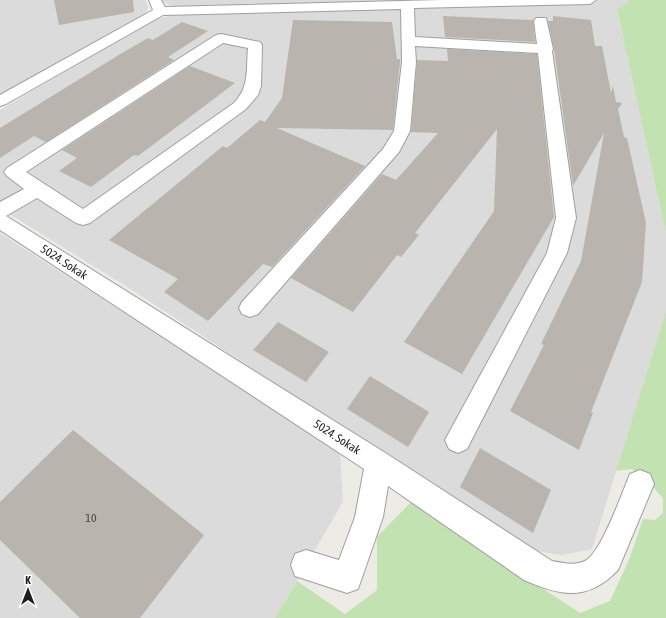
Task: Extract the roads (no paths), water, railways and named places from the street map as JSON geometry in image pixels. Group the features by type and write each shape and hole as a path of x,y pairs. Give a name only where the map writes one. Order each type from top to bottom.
{"street":[{"path":"0,101 158,6 406,5 590,0"},
{"path":"250,308 390,152 402,131 409,62 406,5"},
{"path":"458,440 557,253 566,218 546,49 541,21"},
{"path":"221,38 255,44 253,86 250,95 240,106 83,218 38,189 13,172 221,38"},
{"path":"407,41 546,49"},
{"path":"0,211 38,189"},
{"name":"5024. Sokak","path":"0,221 378,463 521,561 551,576 569,579 587,576 598,570 608,560 640,484"},
{"path":"306,564 347,578 369,517 378,463"}]}
